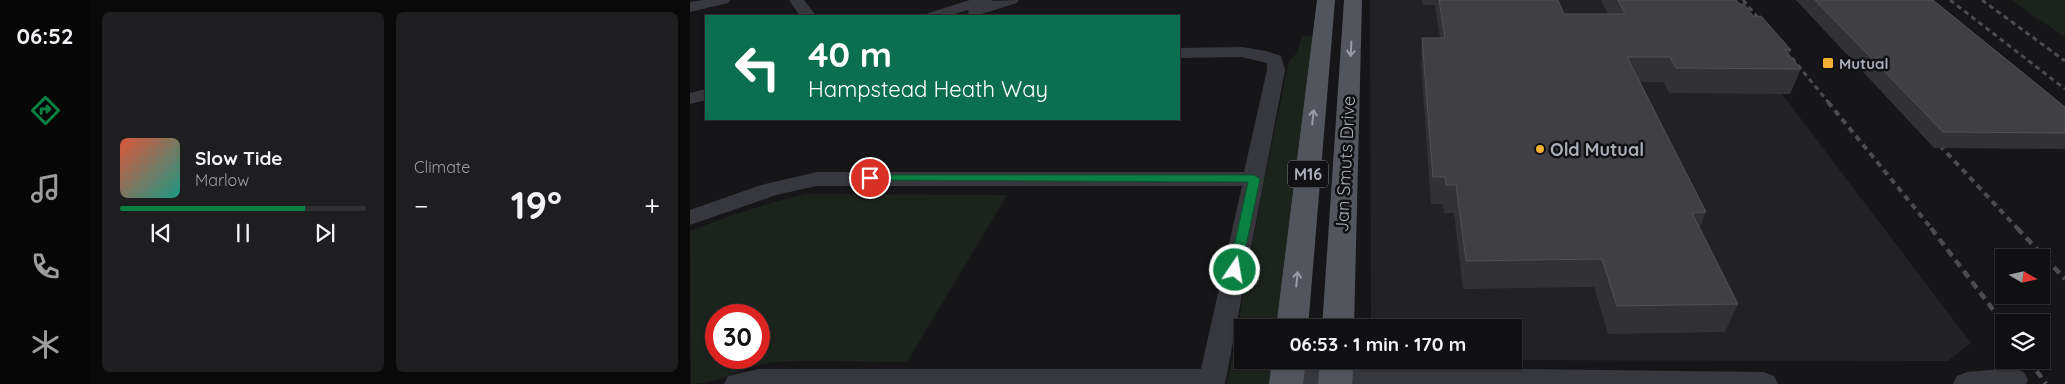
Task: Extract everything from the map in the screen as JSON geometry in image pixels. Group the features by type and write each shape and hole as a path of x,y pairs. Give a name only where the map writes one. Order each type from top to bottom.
{"main road":[{"name":"Jan Smuts Drive","path":"1293,319 1326,0"},
{"name":"Jan Smuts Drive","path":"1338,319 1353,0"}],"street":[{"path":"690,7 722,0"},
{"path":"796,0 807,15"},
{"path":"936,15 986,0"},
{"path":"962,15 1012,0"},
{"path":"738,384 758,381 898,380 1212,382 1276,70 1275,60 1267,55 1253,53 1180,53"},
{"path":"690,89 705,84"},
{"path":"690,99 705,94"},
{"path":"690,218 750,195 789,183 817,179 1254,179"},
{"path":"1287,374 1336,374 1447,382 1764,384"},
{"path":"1968,384 2014,380"}],"shaded area":[{"path":"1370,0 1715,0 1732,28 1971,343 1948,361 1522,360 1522,319 1371,319"},
{"path":"2011,0 2065,0 2065,37"},
{"path":"1302,36 1313,36 1284,319 1239,319 1289,61 1297,53"},
{"path":"807,194 1007,195 907,362 792,361 770,363 770,304 705,304 705,369 746,369 712,381 691,384 690,231 748,210"},
{"path":"1234,346 1234,369 1278,369 1277,384 1227,384"}],"building":[{"name":"Old Mutual","path":"1439,0 1558,0 1564,14 1625,14 1618,0 1736,0 1740,4 1744,4 1754,17 1761,16 1791,50 1785,50 1801,69 1676,68 1670,57 1627,57 1706,212 1692,213 1738,304 1617,306 1602,259 1466,261 1456,185 1446,185 1445,177 1433,177 1422,38 1445,38"},
{"path":"1815,0 1933,0 2065,107 2065,133 1943,132"}],"railway":[{"path":"1743,0 1766,27"},
{"path":"1950,0 2065,89"},
{"path":"1982,0 2065,61"},
{"path":"1792,58 1829,103"},
{"path":"1828,102 1932,229"},
{"path":"1932,137 2018,229"},
{"path":"1931,228 1996,314"},
{"path":"2017,228 2065,279"},
{"path":"2035,369 2046,384"}],"place":[{"name":"Mutual","path":"1828,63"},
{"name":"Old Mutual","path":"1540,149"}],"route":[{"path":"870,178 1254,179 1235,270"}]}
